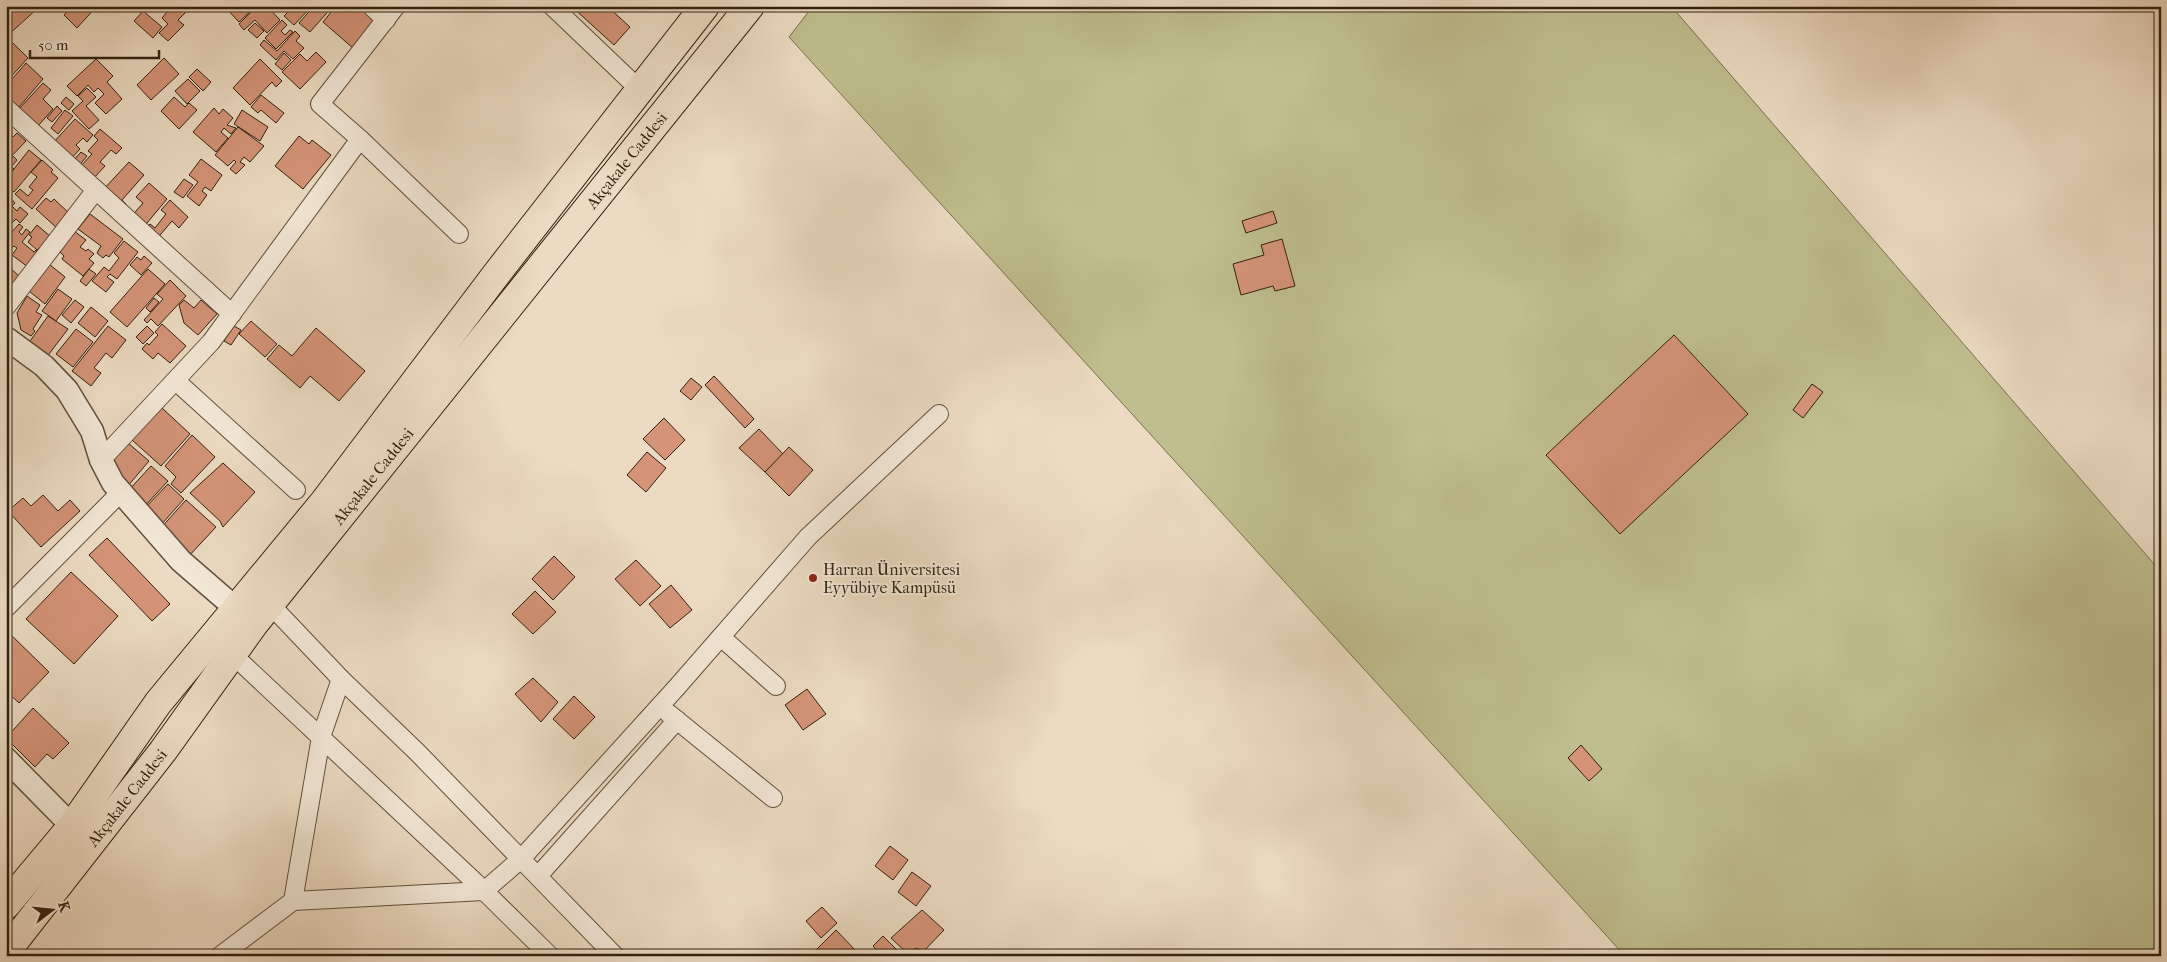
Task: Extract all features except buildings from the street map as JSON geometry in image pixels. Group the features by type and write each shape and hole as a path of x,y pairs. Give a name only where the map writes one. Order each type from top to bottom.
{"main road":[{"name":"Akçakale Caddesi","path":"6,952 163,751 232,654 253,606 324,502 704,6"},
{"name":"Akçakale Caddesi","path":"6,905 72,826 158,703 209,640 253,606 750,6"}],"street":[{"path":"371,6 391,13 320,104 360,139 459,234"},
{"path":"552,6 639,89"},
{"path":"6,108 232,314"},
{"path":"101,460 211,342 360,139"},
{"path":"6,307 95,191"},
{"path":"6,338 44,366 67,390 92,431 101,460 113,482 181,561 253,606 342,679 417,752 615,956"},
{"path":"176,381 296,490"},
{"path":"220,956 293,901 484,891 521,859 660,706 808,538 939,414"},
{"path":"6,608 121,492"},
{"path":"721,637 776,686"},
{"path":"209,640 232,654 484,891 550,956"},
{"path":"293,901 321,737 342,679"},
{"path":"660,706 773,798"},
{"path":"538,876 677,720"},
{"path":"6,759 72,826"}],"shaded area":[{"path":"813,6 1671,6 2161,572 2161,956 1625,956 789,37"}],"place":[{"name":"Harran Üniversitesi Eyyübiye Kampüsü","path":"813,578"}]}
